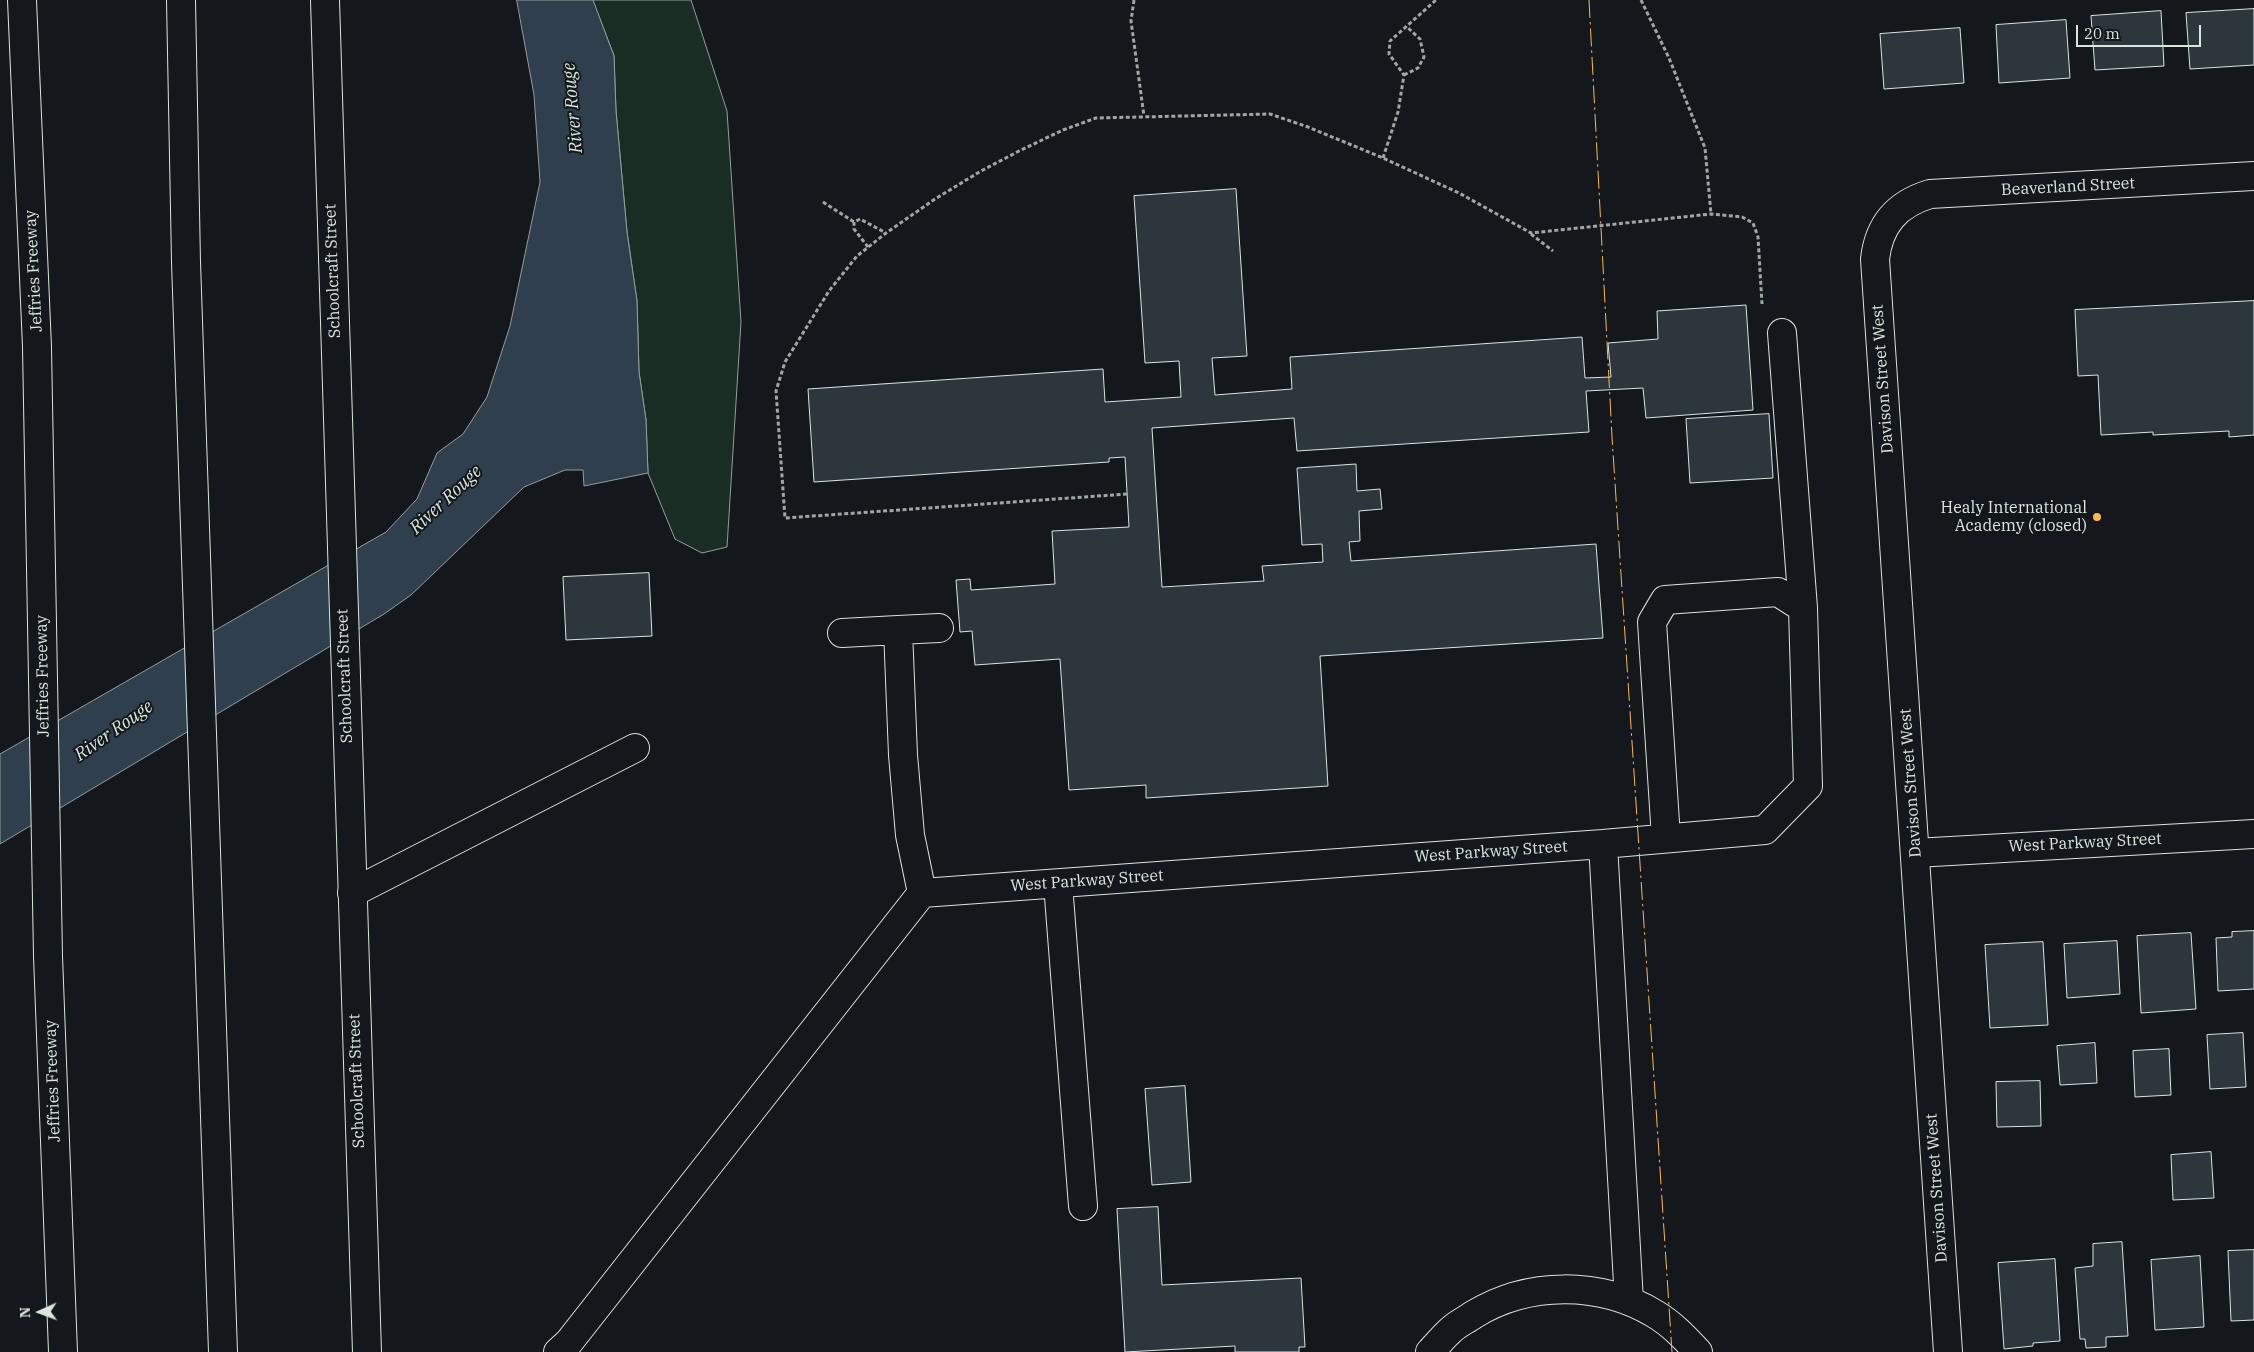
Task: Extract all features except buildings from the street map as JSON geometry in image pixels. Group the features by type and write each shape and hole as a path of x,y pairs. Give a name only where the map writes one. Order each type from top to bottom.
{"main road":[{"name":"Jeffries Freeway","path":"22,0 37,347 48,956 63,1352"},
{"path":"180,0 186,262 223,1352"},
{"name":"Schoolcraft Street","path":"325,0 367,1352"},
{"name":"Beaverland Street","path":"1890,218 1912,200 1930,194 2254,176"},
{"name":"Davison Street West","path":"1890,218 1877,242 1875,259 1948,1352"},
{"name":"West Parkway Street","path":"922,893 1603,844 1765,830 1808,786 1803,608 1782,333"},
{"path":"1666,838 1652,622 1665,600 1778,592 1803,608"},
{"path":"842,633 939,628"},
{"path":"558,1352 569,1342 922,893 910,835 903,756 898,630"},
{"path":"352,894 635,748"},
{"name":"West Parkway Street","path":"1915,853 2254,834"},
{"path":"1603,844 1629,1301"},
{"path":"1058,884 1083,1206"},
{"path":"1430,1352 1452,1328 1492,1304 1537,1290 1584,1289 1629,1301 1656,1315 1681,1334 1698,1352"}],"path":[{"path":"1134,0 1131,21 1144,116"},
{"path":"1383,158 1398,112 1404,76 1389,54 1390,41 1401,29 1407,27 1436,0"},
{"path":"1642,0 1669,58 1705,148 1711,214"},
{"path":"1404,76 1418,68 1424,57 1420,39 1407,27"},
{"path":"1127,494 785,518 776,391 785,362 829,291 857,256 868,247 935,199 981,171 1063,130 1096,118 1270,114 1308,127 1383,158 1459,193 1531,233 1553,251"},
{"path":"823,202 854,222"},
{"path":"1531,233 1711,214 1742,216 1753,223 1758,237 1762,305"},
{"path":"854,222 860,219 886,233"},
{"path":"854,222 854,230 868,247"}],"green space":[{"path":"593,0 691,0 727,111 741,322 727,547 702,553 675,539 648,473 646,420 639,372 637,301 627,232 616,111 614,56"}],"water":[{"name":"River Rouge","path":"517,0 593,0 614,56 616,111 627,232 637,301 639,372 646,420 648,473 584,486 583,470 565,470 524,487 411,595 384,614 0,844 0,754 386,532 417,499 437,453 463,434 487,397 510,326 540,182 534,95"}],"power":[{"path":"1589,0 1612,437 1672,1352"}],"place":[{"name":"Healy International Academy (closed)","path":"2097,517"}]}
